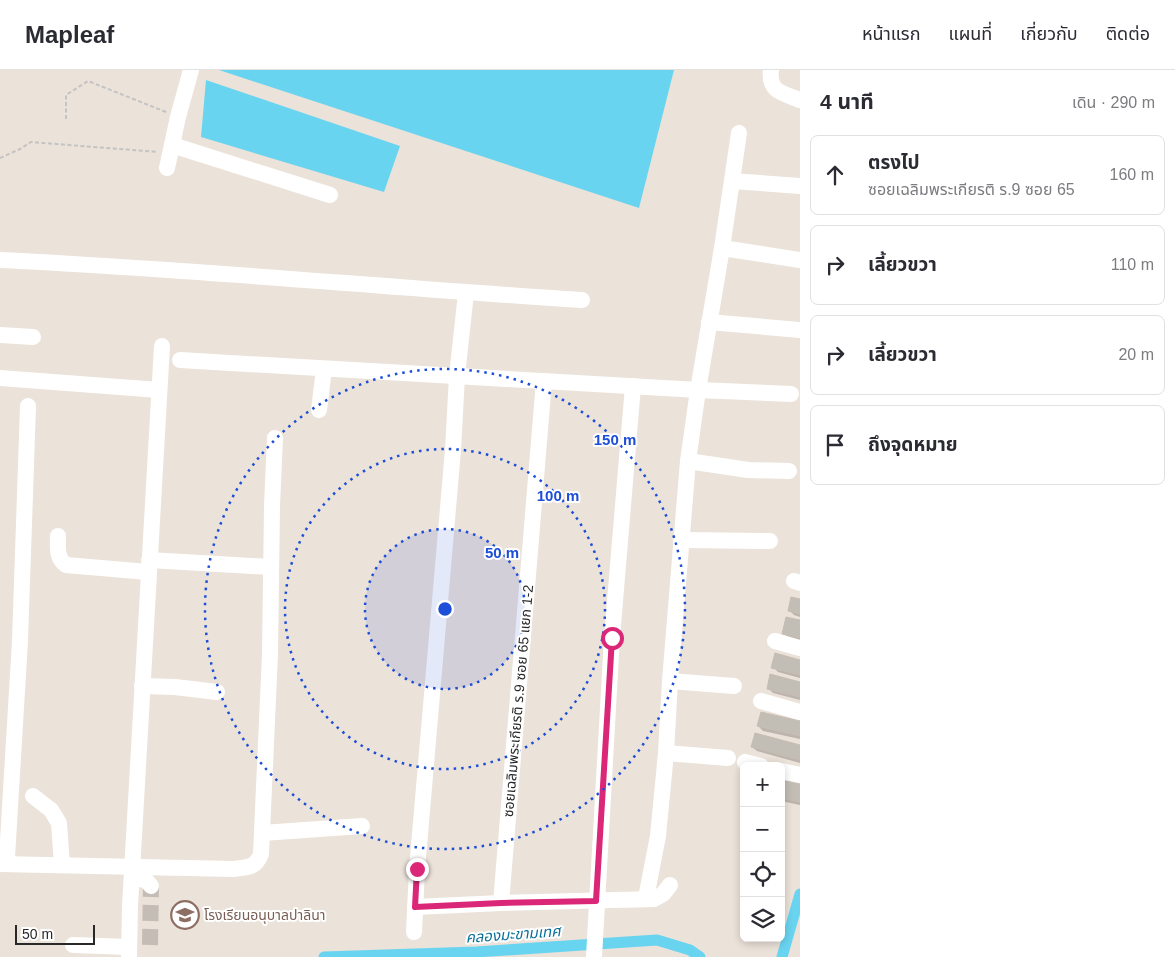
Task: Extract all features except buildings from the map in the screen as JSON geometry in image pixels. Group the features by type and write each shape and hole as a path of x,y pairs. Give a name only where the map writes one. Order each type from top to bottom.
{"street":[{"path":"191,70 170,155 330,195"},
{"path":"771,70 770,80 774,89 800,100"},
{"path":"646,898 658,836 666,753 688,461 739,133"},
{"path":"732,181 800,186"},
{"path":"722,248 800,260"},
{"path":"0,260 131,266 466,293 582,300"},
{"path":"414,932 453,450 457,376 466,293"},
{"path":"709,322 800,330"},
{"path":"0,335 33,337"},
{"path":"73,944 129,953 148,566 162,346"},
{"path":"180,360 791,394"},
{"path":"319,410 324,369"},
{"path":"0,378 159,390"},
{"name":"ซอยเฉลิมพระเกียรติ ร.9 ซอย 65 แยก 1-2","path":"501,903 544,381"},
{"path":"594,955 612,638 633,386"},
{"path":"28,406 20,641 8,861 6,864 62,865 132,872 233,869 250,867 257,862 261,854 270,654 275,438"},
{"path":"688,461 748,470 789,471"},
{"path":"58,536 58,553 61,561 66,565 271,567"},
{"path":"682,540 770,541"},
{"path":"776,641 800,648"},
{"path":"670,682 734,686"},
{"path":"142,686 175,687 217,692"},
{"path":"761,701 800,712"},
{"path":"666,753 728,758"},
{"path":"785,772 800,776"},
{"path":"33,796 51,810 59,823 62,865"},
{"path":"262,834 362,826"},
{"path":"132,872 146,880 151,886"},
{"path":"415,907 654,899 659,898 670,885"}],"path":[{"path":"66,119 66,95 88,81 178,117"},
{"path":"0,158 31,142 170,155"}],"water":[{"path":"219,70 674,70 639,208"},
{"path":"206,80 400,146 384,192 201,137"}],"waterway":[{"name":"คลองมะขามเทศ","path":"782,957 800,894"},
{"name":"คลองมะขามเทศ","path":"324,957 476,952 657,940 690,950 700,957"}],"tunnel":[{"path":"150,945 151,886"}],"place":[{"name":"โรงเรียนอนุบาลปาลินา","path":"185,915"}],"route":[{"path":"417,869 415,907 596,901 612,638"}]}
